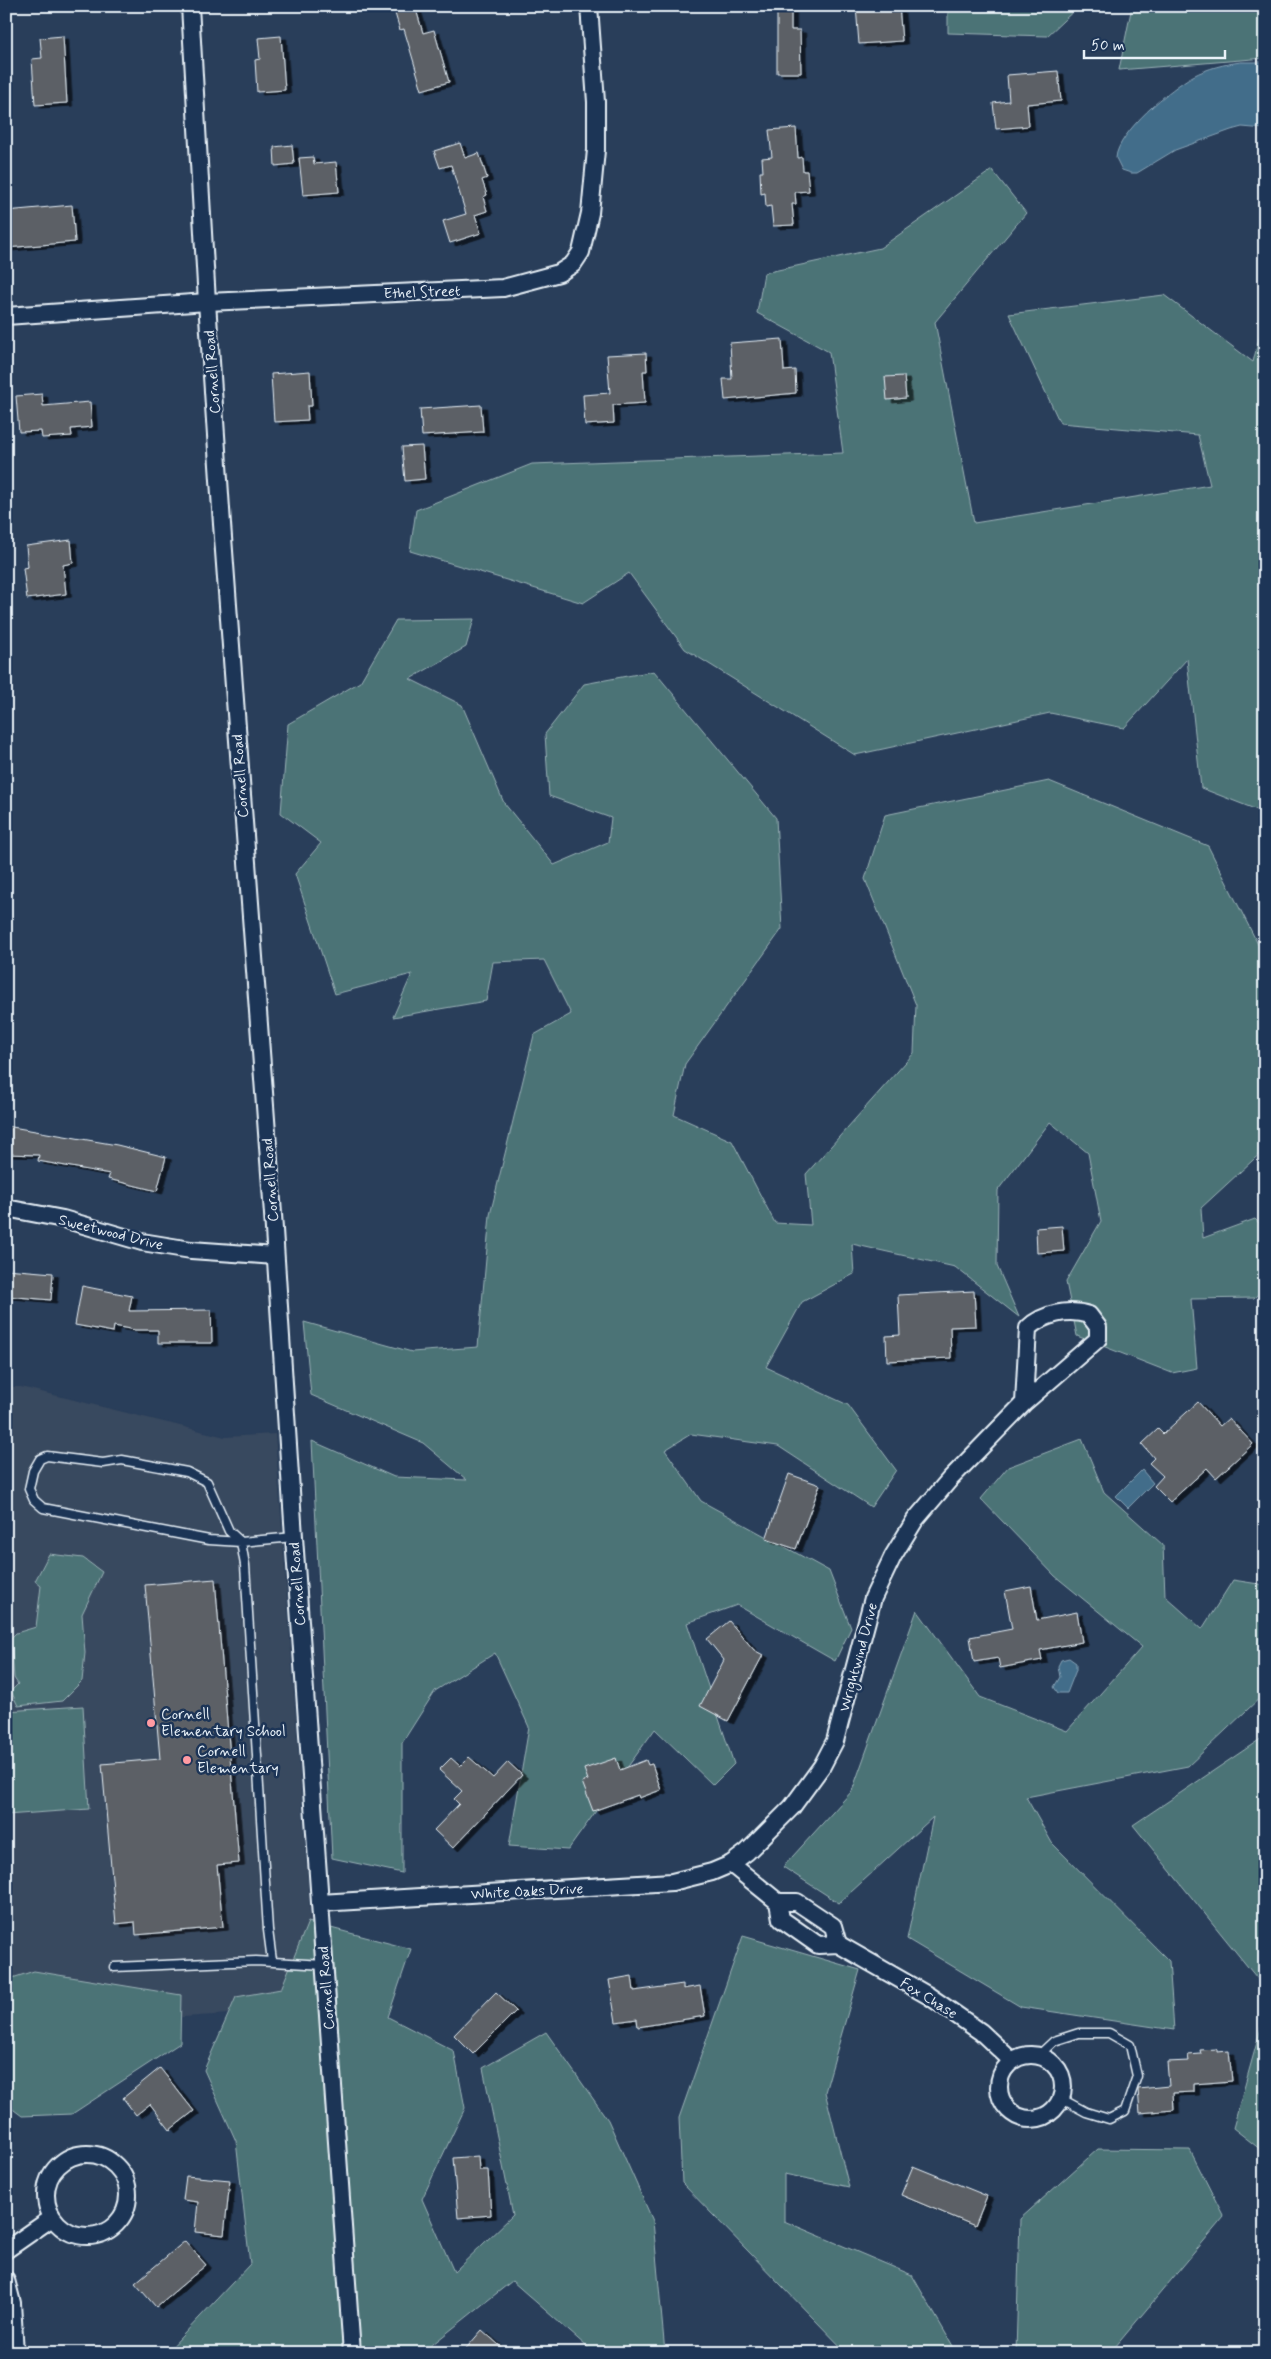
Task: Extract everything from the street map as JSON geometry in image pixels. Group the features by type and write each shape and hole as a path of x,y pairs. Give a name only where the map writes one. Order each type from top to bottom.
{"street":[{"name":"Cornell Road","path":"190,6 207,302 352,2353"},
{"name":"Ethel Street","path":"6,316 207,302 503,288 559,274 573,264 581,252 590,213 596,150 596,102 589,6"},
{"name":"Sweetwood Drive","path":"6,1208 63,1219 142,1242 191,1250 275,1256"},
{"name":"Wrightwind Drive","path":"731,1864 747,1852 792,1807 822,1766 835,1741 840,1726 864,1628 874,1598 893,1556 915,1520 950,1479 1024,1403 1098,1339 1098,1327 1089,1315 1075,1312 1051,1315 1040,1318 1028,1328 1024,1403"},
{"name":"Fox Chase","path":"731,1864 778,1902 781,1919 818,1945 838,1944 929,1996 981,2032 1012,2061"},
{"name":"White Oaks Drive","path":"320,1903 672,1882 712,1872 731,1864"},
{"path":"778,1902 797,1902 832,1926 838,1944"},
{"path":"1029,2055 1038,2056 1054,2065 1062,2080 1060,2098 1050,2112 1033,2119 1015,2114 1008,2109 1000,2093 999,2084 1006,2068 1012,2061 1029,2055"},
{"path":"96,2155 106,2158 122,2173 129,2194 128,2204 118,2223 110,2230 89,2237 78,2236 59,2226 52,2218 47,2208 46,2187 50,2177 64,2161 74,2156 96,2155"},
{"path":"6,2250 52,2218"},
{"path":"6,2280 12,2303 15,2353"}],"lane":[{"path":"272,1961 268,1930 245,1565 241,1542 229,1531 207,1482 188,1472 122,1460 103,1464 47,1456 40,1459 33,1471 29,1489 34,1500 43,1508 208,1540 241,1542 294,1537"},
{"path":"114,1967 272,1961 324,1965"},
{"path":"1038,2056 1054,2041 1079,2033 1109,2033 1130,2045 1136,2076 1125,2111 1109,2119 1086,2112 1060,2098"}],"shaded area":[{"path":"1241,62 1265,62 1265,129 1242,127 1231,130 1175,150 1137,173 1122,170 1116,158 1119,148 1135,124 1160,100 1199,73"},
{"name":"Cornell Elementary School","path":"6,1387 21,1387 225,1437 275,1434 317,2008 6,2029"},
{"path":"1142,1470 1153,1483 1128,1508 1116,1496"},
{"path":"1069,1658 1076,1663 1076,1670 1067,1693 1058,1693 1054,1687 1060,1677 1058,1666 1061,1660"}],"green space":[{"path":"948,6 1079,6 1047,36 948,33"},
{"path":"1132,6 1265,6 1265,58 1119,70"},
{"path":"992,170 1026,213 935,322 974,523 1210,485 1198,435 1060,423 1009,314 1164,295 1253,362 1265,315 1265,813 1201,788 1187,659 1124,728 1050,713 855,755 685,649 629,573 583,603 410,551 416,510 532,464 843,453 829,352 757,313 764,273 880,248"},
{"path":"474,619 466,647 410,679 462,705 504,803 554,865 608,842 611,818 549,796 545,734 584,684 654,671 776,818 782,929 685,1064 674,1115 732,1141 775,1223 811,1225 806,1174 914,1053 916,1005 865,879 885,815 1049,781 1208,846 1265,958 1265,1149 1201,1208 1203,1238 1255,1219 1265,1229 1265,1288 1254,1298 1191,1299 1197,1368 1172,1373 1077,1336 1066,1282 1101,1221 1088,1153 1050,1122 998,1190 997,1266 1019,1317 955,1267 852,1244 854,1274 802,1302 766,1367 848,1405 896,1470 871,1507 778,1446 691,1434 665,1450 701,1501 829,1571 851,1628 835,1661 737,1605 687,1623 734,1764 713,1785 655,1729 568,1850 509,1846 529,1727 495,1653 435,1691 402,1743 402,1873 332,1858 312,1441 394,1477 467,1480 423,1443 311,1395 304,1322 412,1352 478,1347 490,1215 534,1035 571,1014 544,960 493,962 486,1001 393,1017 412,974 335,994 295,874 321,843 281,813 288,724 360,682 396,620"},
{"path":"1082,1439 1104,1492 1163,1545 1165,1596 1202,1629 1233,1580 1265,1585 1265,1693 1188,1766 1026,1797 1052,1843 1169,1961 1174,2030 1021,2007 907,1939 933,1817 839,1903 783,1867 852,1791 917,1610 980,1697 1067,1731 1142,1647 1055,1576 981,1499 1008,1467"},
{"path":"49,1554 83,1558 102,1572 82,1614 85,1653 82,1681 62,1701 18,1706 11,1691 18,1684 14,1678 11,1638 16,1633 36,1627 41,1586 35,1581"},
{"path":"83,1706 89,1809 6,1815 6,1711"},
{"path":"1265,1736 1265,1988 1133,1825"},
{"path":"308,1922 411,1949 388,2017 454,2051 465,2108 422,2199 454,2272 513,2215 483,2068 546,2032 608,2120 653,2221 665,2353 594,2353 512,2281 428,2348 428,2353 166,2353 250,2264 236,2141 204,2070 236,1997 281,1989"},
{"path":"743,1936 860,1970 825,2092 849,2187 784,2174 784,2221 912,2275 957,2353 847,2353 682,2183 679,2118"},
{"path":"34,1971 181,1995 180,2043 72,2114 22,2116 6,2104 6,1980"},
{"path":"1265,2018 1265,2153 1233,2128"},
{"path":"1098,2149 1190,2150 1224,2217 1110,2353 1016,2353 1020,2219"}],"building":[{"path":"415,6 423,33 434,30 449,82 422,90 404,29 400,30 394,10"},
{"path":"777,6 791,6 791,30 800,30 801,73 777,73"},
{"path":"856,6 899,6 902,41 859,44"},
{"path":"63,36 67,103 35,105 32,59 42,58 40,38"},
{"path":"281,36 285,90 257,92 255,60 260,59 258,38"},
{"path":"1058,71 1061,101 1027,104 1029,126 996,129 993,103 1009,101 1007,75"},
{"path":"796,128 798,158 802,157 803,171 807,171 809,191 795,192 796,204 792,204 794,225 773,226 771,206 766,207 765,193 761,194 760,172 763,172 762,158 772,157 769,130"},
{"path":"460,143 465,158 479,153 487,178 482,180 487,195 483,197 487,211 475,215 481,233 450,243 443,221 466,214 451,165 440,168 434,151"},
{"path":"292,145 294,164 275,166 274,147"},
{"path":"313,157 314,164 336,162 339,192 303,195 299,158"},
{"path":"72,205 75,242 6,248 6,211"},
{"path":"782,339 784,371 795,370 796,393 725,400 723,379 732,379 730,343"},
{"path":"646,353 647,371 643,371 645,403 613,405 614,423 585,425 583,395 610,393 607,355"},
{"path":"310,371 312,406 307,406 308,420 274,422 271,374"},
{"path":"904,376 906,398 887,400 885,377"},
{"path":"42,394 43,406 90,402 92,427 71,429 72,436 42,438 41,431 19,432 16,396"},
{"path":"481,405 483,432 422,436 420,409"},
{"path":"422,446 425,479 405,481 402,447"},
{"path":"71,540 73,563 63,565 66,594 27,599 23,568 28,567 26,546"},
{"path":"6,1126 117,1145 166,1157 157,1191 108,1179 110,1174 38,1161 39,1155 6,1154"},
{"path":"1062,1226 1064,1251 1037,1253 1036,1228"},
{"path":"6,1269 53,1273 51,1300 6,1296"},
{"path":"82,1286 132,1296 129,1311 211,1310 212,1343 158,1343 158,1330 135,1330 114,1326 113,1332 75,1325"},
{"path":"974,1291 976,1326 950,1327 951,1358 887,1361 886,1336 900,1335 898,1295"},
{"path":"1198,1402 1220,1426 1229,1418 1253,1444 1216,1478 1207,1468 1170,1502 1154,1486 1163,1476 1149,1463 1154,1458 1142,1444 1158,1429 1163,1434"},
{"path":"789,1474 820,1485 796,1549 766,1539"},
{"name":"Cornell Elementary","path":"215,1579 239,1863 217,1865 223,1927 136,1935 135,1922 116,1924 102,1764 160,1759 145,1585"},
{"path":"1031,1586 1037,1620 1077,1612 1082,1642 1040,1650 1042,1660 1000,1668 998,1658 974,1662 970,1637 1012,1629 1005,1591"},
{"path":"729,1621 754,1650 763,1655 728,1721 700,1706 724,1660 707,1639"},
{"path":"469,1757 493,1778 508,1762 522,1775 453,1848 434,1830 459,1804 454,1799 462,1791 439,1770 451,1758 460,1766"},
{"path":"616,1758 620,1770 646,1760 648,1765 652,1764 661,1790 639,1798 638,1795 593,1811 582,1782 588,1780 584,1769"},
{"path":"632,1976 634,1991 683,1984 683,1989 700,1986 705,2016 638,2027 637,2019 616,2022 609,1980"},
{"path":"496,1992 516,2011 473,2054 454,2035"},
{"path":"1217,2049 1217,2052 1229,2051 1232,2081 1194,2084 1194,2092 1173,2093 1174,2110 1140,2113 1138,2089 1169,2086 1167,2062 1189,2061 1188,2055 1201,2054 1200,2050"},
{"path":"160,2068 194,2111 170,2130 150,2104 136,2115 123,2098"},
{"path":"478,2156 479,2170 488,2170 491,2215 458,2218 453,2158"},
{"path":"913,2166 987,2196 975,2226 901,2195"},
{"path":"186,2176 230,2180 224,2235 195,2232 198,2202 183,2200"},
{"path":"185,2241 206,2265 156,2307 135,2283"},
{"path":"482,2330 508,2353 462,2353"}],"place":[{"name":"Cornell Elementary School","path":"151,1723"},
{"name":"Cornell Elementary","path":"187,1760"}]}
